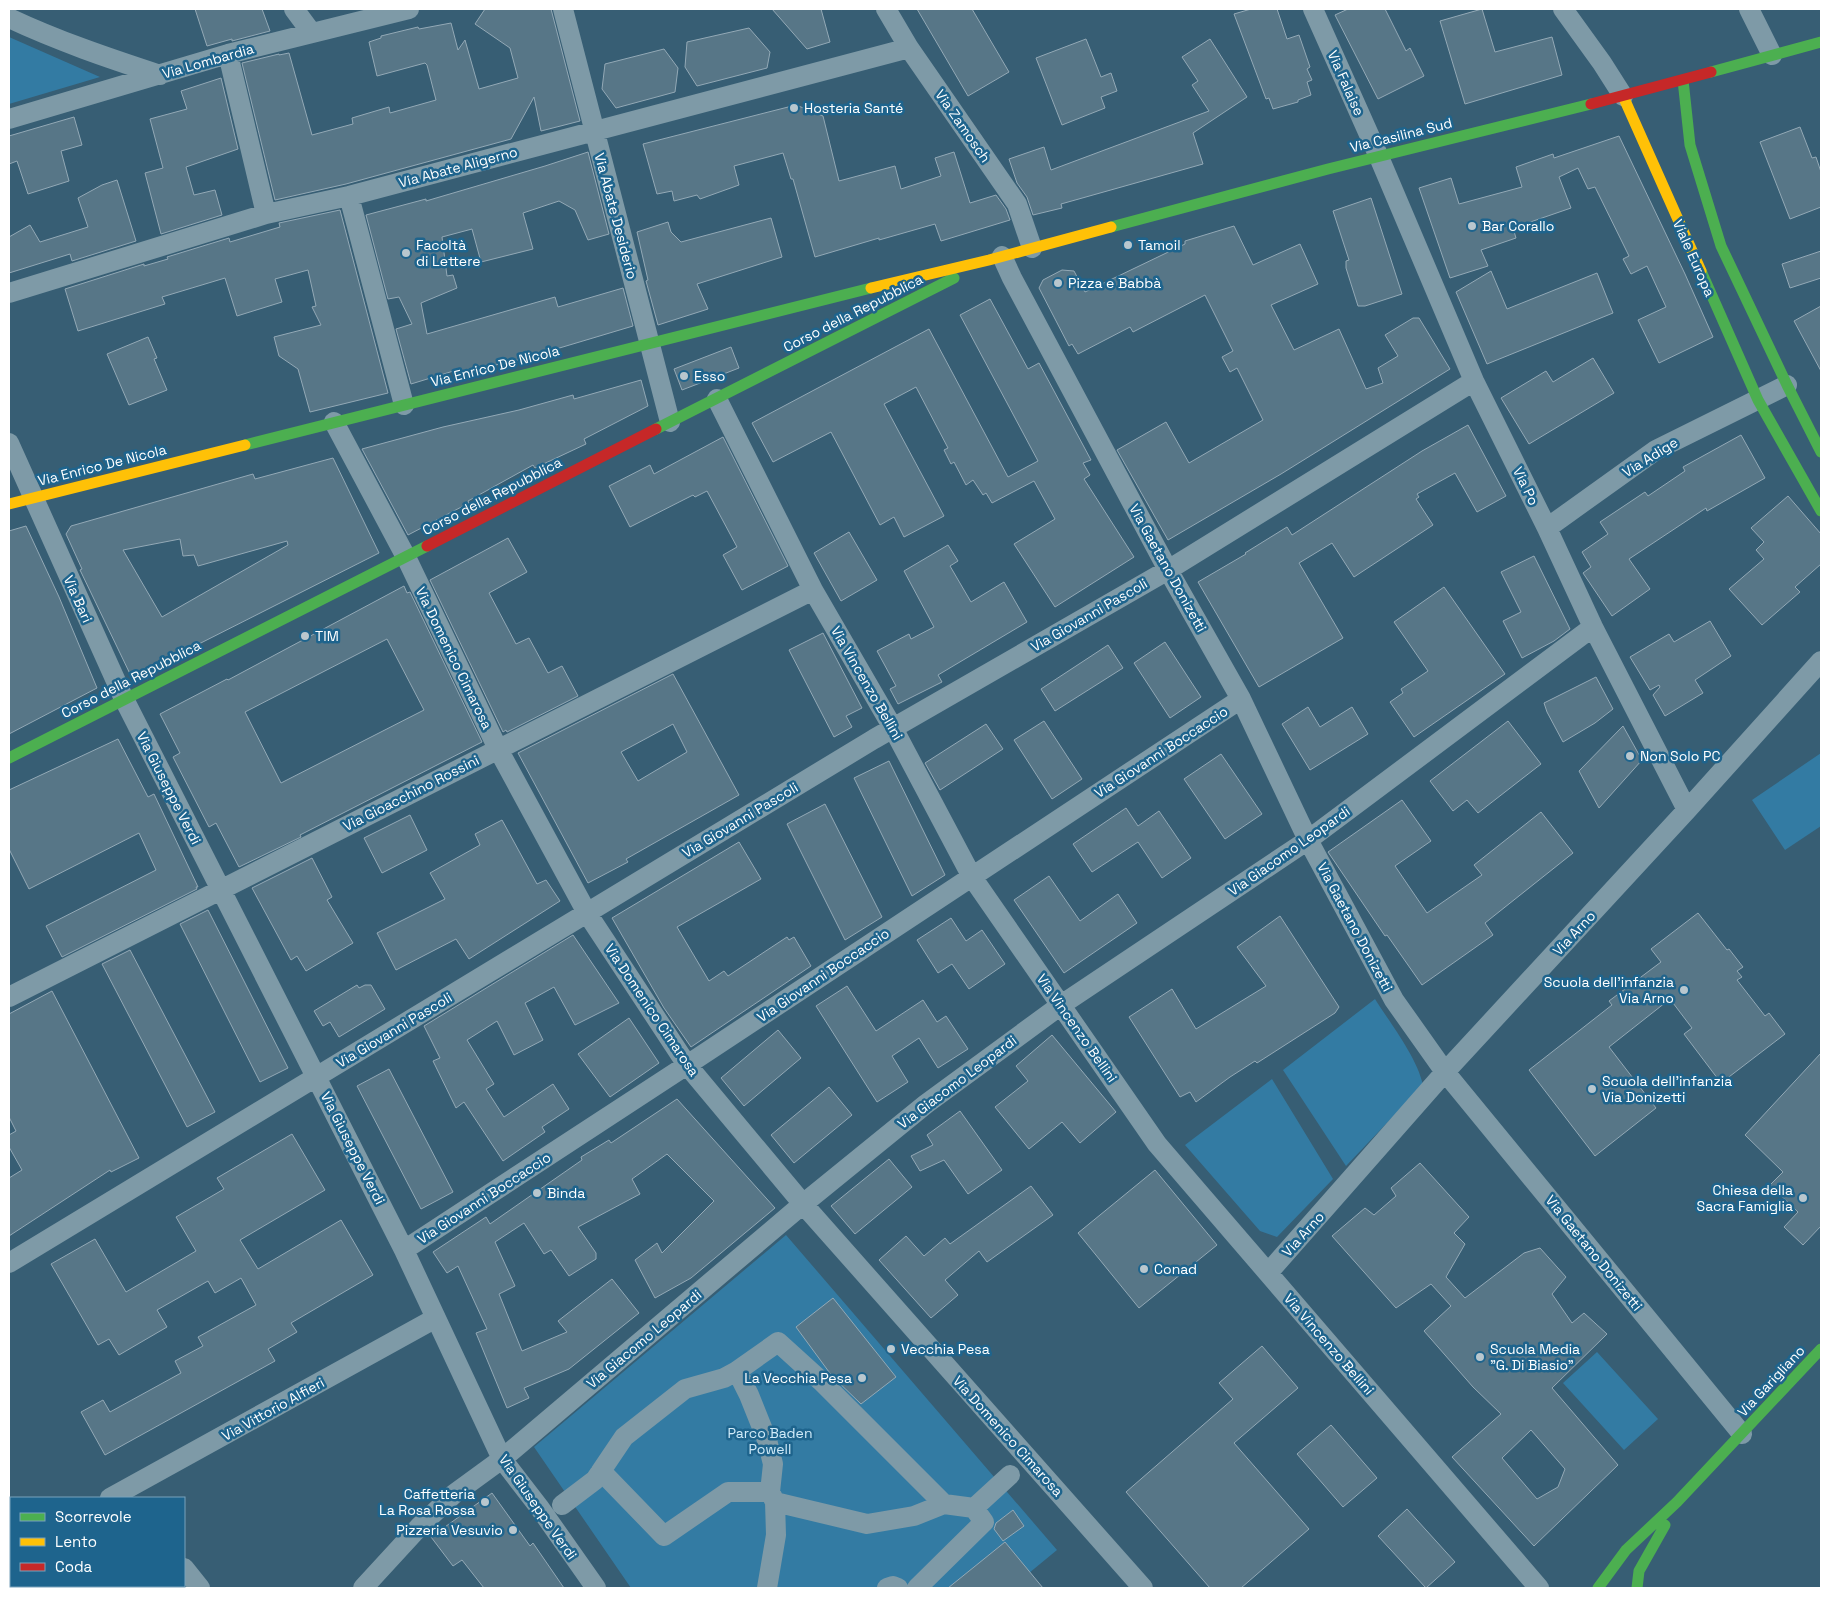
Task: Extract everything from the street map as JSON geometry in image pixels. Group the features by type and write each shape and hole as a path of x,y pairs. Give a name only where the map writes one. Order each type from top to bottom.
{"main road":[{"name":"Via Casilina Sud","path":"996,258 1379,156 1623,96 1821,42"},
{"path":"1683,80 1690,145 1722,246 1787,385 1821,452"},
{"name":"Viale Europa","path":"1623,96 1758,400 1821,511"},
{"name":"Via Enrico De Nicola","path":"9,504 996,258"},
{"name":"Corso della Repubblica","path":"9,758 717,399 872,311 996,258"},
{"path":"862,290 872,311"},
{"name":"Via Garigliano","path":"1598,1588 1626,1550 1677,1502 1821,1349"},
{"name":"Via Garigliano","path":"1742,1434 1800,1388"},
{"name":"Via Garigliano","path":"1637,1588 1639,1571 1677,1502"}],"street":[{"path":"294,9 311,32"},
{"name":"Via Lombardia","path":"9,119 228,54 409,9"},
{"name":"Via Abate Desiderio","path":"563,9 670,422"},
{"name":"Via Zamosch","path":"886,9 909,48 1017,204 1032,248"},
{"name":"Via Falaise","path":"1313,9 1379,156"},
{"name":"Viale Europa","path":"1563,9 1623,96"},
{"path":"1749,9 1772,55"},
{"path":"9,18 91,53 160,75"},
{"name":"Via Abate Aligerno","path":"9,293 266,214 349,196 909,48"},
{"path":"228,54 266,214"},
{"name":"Via Po","path":"1379,156 1474,381 1547,528 1593,627 1687,810"},
{"path":"349,196 404,405"},
{"name":"Via Gaetano Donizetti","path":"996,258 1012,278 1168,570 1241,699 1308,840 1394,1000 1446,1072 1742,1434"},
{"name":"Via Giovanni Pascoli","path":"9,1263 893,728 1168,570 1474,381"},
{"name":"Via Adige","path":"1547,528 1656,450 1787,385"},
{"name":"Via Vincenzo Bellini","path":"717,399 813,590 893,728 972,877 1157,1144 1538,1588"},
{"name":"Via Domenico Cimarosa","path":"334,422 406,557 498,748 587,913 687,1065 803,1204 1144,1588"},
{"name":"Via Bari","path":"9,442 124,699"},
{"name":"Via Gioacchino Rossini","path":"9,997 222,891 498,748 813,590"},
{"name":"Via Giacomo Leopardi","path":"363,1588 420,1526 454,1494 502,1459 803,1204 926,1104 1061,1005 1308,840 1593,627"},
{"name":"Via Arno","path":"1268,1273 1446,1072 1821,661"},
{"name":"Via Giuseppe Verdi","path":"124,699 404,1250 502,1459 539,1507 596,1588"},
{"name":"Via Giovanni Boccaccio","path":"404,1250 1241,699"},
{"name":"Via Vittorio Alfieri","path":"121,1496 436,1318"},
{"path":"562,1505 595,1480 624,1438 685,1389 724,1378 778,1342 821,1381 944,1504"},
{"path":"737,1371 749,1394 767,1440 773,1464 776,1535 766,1588"},
{"path":"601,1471 664,1536 728,1492 773,1497 867,1524 914,1516 944,1504 974,1508 984,1522 916,1588"},
{"path":"974,1508 1010,1475"},
{"path":"185,1569 200,1588"},
{"path":"887,1588 893,1586 898,1588"}],"green space":[{"path":"9,37 100,77 9,104"},
{"path":"1821,753 1821,826 1785,850 1752,800"},
{"path":"1375,999 1409,1052 1420,1074 1423,1085 1346,1166 1283,1070"},
{"path":"1272,1079 1333,1179 1277,1237 1260,1231 1185,1145"},
{"name":"Parco Baden Powell","path":"786,1235 1057,1550 1011,1588 631,1588 534,1447"},
{"path":"1597,1352 1658,1419 1624,1450 1563,1383"}],"building":[{"path":"195,9 262,9 270,31 207,46"},
{"path":"485,9 551,9 580,121 541,131 534,97 511,139 346,184 275,200 242,63 289,53 312,135 353,124 352,118 389,107 390,113 436,100 425,63 377,76 369,42 381,38 381,36 418,27 419,29 451,23 458,50 465,40 479,89 518,78 510,48 475,24"},
{"path":"772,9 821,9 830,42 807,49"},
{"path":"917,9 972,9 1009,72 968,96"},
{"path":"1251,9 1277,9 1287,39 1299,35 1310,67 1307,69 1312,80 1307,82 1311,95 1298,100 1298,102 1273,109 1269,98 1266,99 1234,14"},
{"path":"1348,9 1385,9 1406,51 1410,48 1424,76 1378,99 1335,15"},
{"path":"1482,9 1495,52 1552,37 1562,75 1465,104 1440,21"},
{"path":"749,28 770,52 767,68 697,86 685,67 687,42"},
{"path":"1086,39 1101,77 1111,73 1117,91 1101,97 1105,108 1062,125 1036,58"},
{"path":"1210,39 1247,97 1193,133 1203,164 1061,204 1062,208 1033,215 1027,197 1017,183 1009,159 1044,147 1051,170 1209,111 1192,85 1198,81 1182,57"},
{"path":"664,49 678,68 675,92 616,108 602,89 605,64"},
{"path":"221,78 238,149 186,167 194,195 215,190 222,215 161,234 145,173 163,168 150,119 187,109 181,91"},
{"path":"796,105 823,116 839,181 895,166 901,189 941,176 935,158 954,152 970,203 996,195 1006,209 1010,220 941,241 935,224 815,257 793,179 791,179 783,153 734,166 739,185 700,199 697,195 674,201 672,191 657,194 643,144"},
{"path":"74,117 82,145 61,151 69,181 28,194 17,161 9,164 9,136"},
{"path":"1800,127 1812,158 1816,157 1821,172 1821,207 1790,219 1760,142"},
{"path":"1619,136 1713,337 1659,363 1638,320 1666,307 1647,266 1631,274 1623,259 1629,256 1595,187 1588,189 1578,168 1559,177 1571,208 1513,228 1516,238 1481,250 1488,266 1450,278 1419,188 1451,178 1459,204 1522,187 1516,167 1553,154 1554,158"},
{"path":"588,152 609,234 588,240 575,210 559,201 523,213 533,249 481,262 472,229 442,237 447,276 453,275 457,288 421,303 427,334 555,297 558,307 623,288 633,326 526,358 461,373 460,369 411,384 396,329 412,324 399,297 388,299 366,215 426,199 426,201"},
{"path":"117,180 136,241 72,261 70,254 9,273 9,237 30,225 40,242 88,227 78,198 102,185"},
{"path":"1371,198 1402,294 1365,306 1358,306 1346,268 1346,261 1349,260 1333,211"},
{"path":"340,210 388,393 310,412 298,369 279,356 274,337 321,325 312,307 316,306 308,270 275,279 282,302 237,316 225,278 162,297 165,304 78,331 65,289 144,264 144,266 168,259 167,257 229,238 230,242 280,227 279,223"},
{"path":"771,218 782,257 697,284 708,309 658,325 646,281 648,280 637,232 668,222 671,232 681,242"},
{"path":"1234,226 1253,265 1300,244 1318,284 1271,305 1294,350 1339,329 1366,389 1383,383 1378,368 1398,356 1385,335 1413,318 1419,318 1450,369 1281,474 1168,540 1117,450 1166,422 1189,463 1263,420 1237,368 1230,372 1222,357 1233,351 1205,295 1133,332 1130,327 1078,354 1072,344 1069,346 1039,288 1043,280 1062,270 1074,271 1085,292 1185,244 1185,241"},
{"path":"1821,251 1821,278 1790,288 1782,264"},
{"path":"1491,271 1507,309 1597,273 1613,313 1487,364 1456,292"},
{"path":"990,299 1028,369 1039,363 1091,460 1083,463 1090,475 1084,479 1134,557 1055,607 1014,544 1055,519 1034,481 992,503 986,493 983,495 973,480 966,485 954,462 951,464 944,450 948,448 916,387 884,404 944,516 904,537 894,517 880,525 831,432 773,462 752,423 929,329 1008,477 1038,461 960,315"},
{"path":"1821,306 1821,371 1794,321"},
{"path":"148,337 157,358 154,359 167,390 129,405 107,354"},
{"path":"731,347 739,368 682,390 674,369"},
{"path":"1593,358 1614,393 1529,444 1501,398 1546,371 1553,382"},
{"path":"641,380 648,406 584,439 586,444 535,468 533,465 468,501 469,503 408,535 362,449 573,395 574,399"},
{"path":"1468,425 1506,496 1477,512 1455,473 1417,494 1419,497 1416,499 1433,525 1354,577 1332,543 1299,563 1343,638 1259,687 1198,582 1287,527 1292,535 1422,451"},
{"path":"1741,435 1765,478 1707,511 1706,508 1629,559 1650,589 1612,616 1583,573 1591,567 1582,552 1608,534 1600,522 1645,492 1648,496 1685,471 1683,467"},
{"path":"723,437 788,566 742,590 723,555 737,547 707,491 695,497 693,495 630,527 609,486 650,465 654,474"},
{"path":"333,458 379,553 180,652 132,678 80,570 82,569 66,534 71,526 253,474 255,479","holes":["180,539 183,556 194,555 198,566 287,541 288,545 162,617 123,550"]},
{"path":"1788,496 1821,534 1821,564 1795,587 1800,592 1762,625 1729,589 1764,559 1756,550 1764,542 1751,528"},
{"path":"26,526 59,597 97,688 9,734 9,531"},
{"path":"849,532 877,580 841,601 814,553"},
{"path":"508,538 527,572 489,593 516,644 529,638 548,673 562,666 578,696 507,732 506,730 503,732 430,580"},
{"path":"948,545 958,561 950,566 971,602 1004,582 1027,622 938,675 942,682 898,704 890,689 896,686 877,651 909,634 911,639 934,627 904,571"},
{"path":"1534,556 1570,629 1554,641 1522,658 1503,621 1521,612 1501,572"},
{"path":"404,586 407,593 410,592 482,742 300,835 301,837 239,867 216,823 209,827 173,757 180,753 160,714","holes":["387,639 424,710 281,783 245,712"]},
{"path":"1444,587 1505,674 1414,737 1390,702 1403,693 1401,689 1428,671 1394,622"},
{"path":"1710,621 1731,656 1695,680 1703,693 1665,716 1653,695 1660,687 1659,685 1650,690 1630,657 1669,634 1674,642"},
{"path":"823,633 862,708 846,716 852,727 834,737 789,650"},
{"path":"1165,642 1201,697 1170,718 1134,663"},
{"path":"1108,645 1123,668 1055,711 1041,689"},
{"path":"673,674 739,795 626,859 628,862 588,883 518,753","holes":["673,724 687,752 638,781 621,752"]},
{"path":"1596,677 1613,709 1595,723 1563,742 1544,703"},
{"path":"1308,707 1320,727 1352,707 1368,734 1310,770 1282,724"},
{"path":"1044,721 1082,779 1052,799 1014,740"},
{"path":"1508,721 1541,764 1478,813 1467,800 1453,811 1430,781"},
{"path":"986,724 1003,749 940,790 925,763"},
{"path":"1623,726 1642,760 1599,808 1579,771"},
{"path":"118,739 148,797 154,794 198,887 62,957 46,926 156,870 139,833 29,889 9,849 9,790"},
{"path":"1221,754 1262,814 1225,839 1184,779"},
{"path":"889,761 945,875 912,896 854,778"},
{"path":"1402,800 1431,841 1395,866 1427,913 1482,875 1474,865 1541,812 1573,853 1485,923 1493,935 1422,985 1387,935 1385,936 1328,852"},
{"path":"825,804 882,917 845,940 787,824"},
{"path":"1126,808 1138,826 1159,811 1191,858 1162,878 1138,842 1092,872 1073,844"},
{"path":"410,815 427,850 382,873 364,838"},
{"path":"502,820 537,884 546,880 560,901 469,959 456,939 396,970 377,933 445,899 430,873 480,845 475,834"},
{"path":"739,842 761,879 677,927 709,981 724,971 728,976 787,937 789,940 794,937 811,966 691,1047 664,1008 612,918"},
{"path":"312,858 332,897 327,900 353,943 306,971 297,956 291,960 252,888"},
{"path":"1049,876 1080,921 1118,894 1137,923 1064,973 1014,900"},
{"path":"208,910 288,1068 260,1082 180,924"},
{"path":"1698,913 1743,967 1737,971 1742,977 1737,980 1765,1016 1769,1013 1785,1034 1721,1083 1684,1034 1692,1028 1670,999 1609,1047 1656,1108 1595,1156 1529,1070 1612,1005 1609,1001 1661,962 1651,949"},
{"path":"1280,916 1339,1007 1335,1013 1257,1063 1255,1061 1230,1077 1196,1102 1190,1092 1180,1097 1129,1017 1172,989 1196,1029 1266,986 1237,947"},
{"path":"951,918 966,941 982,930 1005,964 969,989 952,964 938,973 917,940"},
{"path":"573,935 619,1003 575,1025 554,987 525,1003 543,1040 514,1055 497,1021 467,1040 494,1084 486,1089 504,1117 553,1084 569,1109 542,1127 545,1132 503,1161 464,1102 456,1108 433,1061 440,1058 424,1026"},
{"path":"130,950 215,1112 187,1127 102,964"},
{"path":"357,985 359,988 371,985 385,1009 339,1037 330,1022 323,1026 314,1011"},
{"path":"847,986 876,1031 923,1000 937,1022 946,1016 968,1049 938,1068 919,1038 892,1056 908,1082 877,1102 816,1006"},
{"path":"52,991 139,1158 111,1172 110,1170 9,1236 9,1178 22,1170 9,1147 9,1135 16,1131 9,1117 9,1014"},
{"path":"629,1018 659,1063 610,1097 578,1054"},
{"path":"778,1030 801,1058 744,1106 721,1078"},
{"path":"1052,1035 1116,1112 1080,1143 1062,1122 1029,1149 995,1107 1028,1081 1016,1066"},
{"path":"1821,1053 1821,1226 1803,1245 1784,1227 1798,1212 1770,1185 1783,1172 1745,1135"},
{"path":"389,1069 453,1192 421,1209 357,1086"},
{"path":"829,1087 852,1115 794,1163 771,1135"},
{"path":"677,1099 775,1208 691,1278 655,1298 635,1260 657,1243 662,1253 714,1201 667,1154 632,1179 640,1194 578,1227 596,1253 596,1259 569,1276 551,1250 544,1254 524,1223 495,1242 515,1286 499,1294 522,1351 567,1332 558,1321 612,1279 639,1313 569,1369 524,1388 529,1398 507,1408 476,1333 487,1329 458,1266 447,1273 433,1252 486,1217 490,1224 582,1160 581,1157 609,1140 611,1143"},
{"path":"960,1111 1002,1170 968,1194 944,1160 920,1171 911,1156 933,1145 927,1135"},
{"path":"292,1134 325,1190 240,1240 258,1269 341,1220 373,1275 291,1323 297,1332 268,1349 275,1361 105,1455 81,1412 103,1400 110,1412 181,1373 175,1361 203,1346 198,1337 256,1305 241,1278 215,1293 208,1281 157,1310 167,1327 119,1355 109,1339 98,1345 51,1264 95,1239 126,1292 196,1251 176,1217 224,1189 217,1178"},
{"path":"889,1159 912,1187 855,1234 831,1206"},
{"name":"Scuola Media \"G. Di Biasio\"","path":"1420,1163 1469,1217 1454,1233 1465,1244 1446,1277 1465,1298 1524,1253 1540,1248 1566,1277 1552,1294 1572,1323 1584,1313 1607,1334 1552,1388 1618,1465 1534,1546 1452,1457 1501,1414 1473,1387 1424,1331 1451,1306 1431,1284 1396,1308 1332,1236 1365,1208 1374,1215 1396,1196 1391,1188","holes":["1531,1430 1565,1469 1558,1487 1537,1499 1502,1458"]},
{"path":"1155,1170 1217,1245 1139,1308 1078,1233"},
{"path":"1031,1186 1053,1215 987,1262 979,1251 945,1280 958,1295 931,1318 879,1260 906,1236 924,1256 945,1238 950,1244"},
{"path":"833,1298 896,1377 861,1404 832,1376 796,1327"},
{"path":"1262,1346 1298,1388 1234,1443 1309,1529 1241,1588 1210,1588 1126,1492 1233,1399 1219,1383"},
{"path":"1331,1425 1377,1478 1343,1507 1297,1454"},
{"path":"492,1493 530,1546 533,1543 564,1588 484,1588 462,1560 453,1566 431,1537"},
{"path":"1407,1509 1455,1562 1426,1588 1378,1536"},
{"path":"1013,1510 1024,1526 1003,1541 994,1529 996,1523"},
{"path":"1005,1542 1043,1588 948,1588"}],"traffic: fast":[{"path":"1711,72 1821,42"},
{"path":"1683,80 1690,145 1721,246 1821,452"},
{"path":"1111,227 1328,169 1591,104"},
{"path":"1701,271 1758,400 1821,511"},
{"path":"656,429 954,278"},
{"path":"245,445 871,288"},
{"path":"9,758 427,546"},
{"path":"1598,1588 1626,1550 1677,1502 1821,1349"},
{"path":"1637,1588 1639,1571 1665,1525"}],"traffic: slow":[{"path":"1623,96 1701,271"},
{"path":"871,288 989,260 1111,227"},
{"path":"9,504 245,445"}],"traffic: jam":[{"path":"1591,104 1711,72"},
{"path":"427,546 656,429"}],"place":[{"name":"Hosteria Santé","path":"794,108"},
{"name":"Bar Corallo","path":"1472,226"},
{"name":"Tamoil","path":"1128,245"},
{"name":"Facoltà di Lettere","path":"406,253"},
{"name":"Pizza e Babbà","path":"1058,283"},
{"name":"Esso","path":"684,376"},
{"name":"TIM","path":"305,636"},
{"name":"Non Solo PC","path":"1630,756"},
{"name":"Scuola dell'infanzia Via Arno","path":"1684,990"},
{"name":"Scuola dell'infanzia Via Donizetti","path":"1592,1089"},
{"name":"Binda","path":"537,1193"},
{"name":"Chiesa della Sacra Famiglia","path":"1803,1198"},
{"name":"Conad","path":"1144,1269"},
{"name":"Vecchia Pesa","path":"891,1349"},
{"name":"Scuola Media \"G. Di Biasio\"","path":"1480,1357"},
{"name":"La Vecchia Pesa","path":"862,1378"},
{"name":"Caffetteria La Rosa Rossa","path":"485,1502"},
{"name":"Pizzeria Vesuvio","path":"513,1530"}]}
